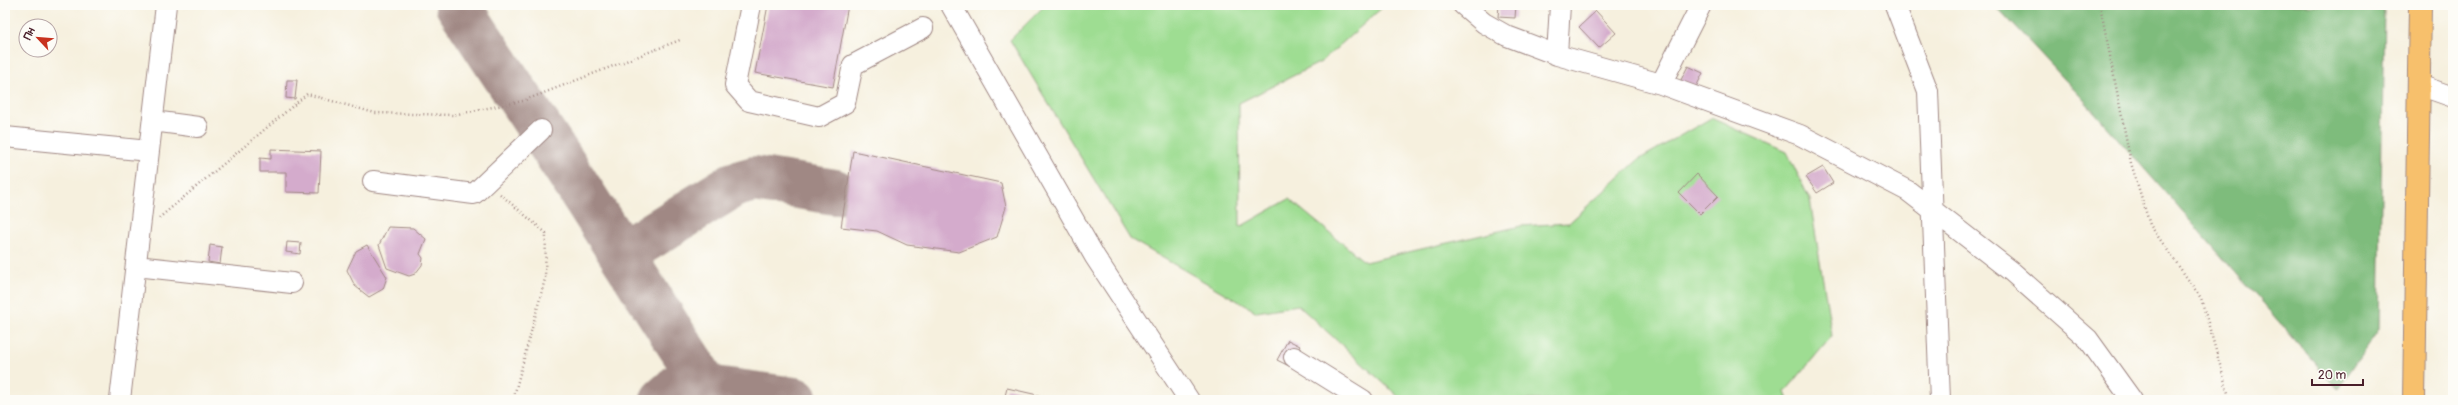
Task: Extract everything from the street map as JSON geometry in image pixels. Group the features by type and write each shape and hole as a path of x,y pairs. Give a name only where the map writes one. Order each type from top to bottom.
{"main road":[{"path":"2414,400 2420,5"}],"lane":[{"path":"120,400 166,5"},
{"path":"751,5 735,85 749,101 819,117 845,102 853,65 923,28"},
{"path":"951,5 1095,257 1189,400"},
{"path":"1463,5 1484,23 1507,36 1557,54 1662,84 1800,135 1908,191 2011,271 2088,339 2132,400"},
{"path":"1557,54 1560,5"},
{"path":"1662,84 1701,5"},
{"path":"1895,5 1928,91 1934,211 1940,400"},
{"path":"2419,85 2453,97"},
{"path":"153,121 198,127"},
{"path":"373,181 474,194 541,130"},
{"path":"5,137 149,152"},
{"path":"136,266 292,283"},
{"path":"1294,356 1363,400"}],"path":[{"path":"2100,5 2131,163 2150,225 2201,298 2230,400"},
{"path":"140,235 307,94 375,113 453,115 522,102 680,40"},
{"path":"486,183 546,233 545,279 513,400"}],"green space":[{"path":"1045,5 1385,5 1321,62 1239,103 1240,227 1289,199 1365,262 1521,226 1569,223 1638,160 1711,118 1787,152 1810,200 1832,336 1785,392 1788,400 1402,400 1298,305 1257,312 1130,239 1010,40"},
{"path":"1995,5 2384,5 2379,329 2338,389 2082,98"}],"building":[{"path":"768,5 848,5 833,87 755,73"},
{"path":"1499,5 1516,5 1515,18 1498,17"},
{"path":"1596,11 1616,33 1599,48 1579,27"},
{"path":"1688,66 1703,73 1695,89 1680,82"},
{"path":"287,80 297,80 295,99 286,98"},
{"path":"271,149 321,151 319,193 286,192 286,172 260,172 260,158 271,159"},
{"path":"853,151 1001,183 1006,207 997,237 959,252 907,245 877,231 841,227"},
{"path":"1823,167 1833,183 1817,193 1806,177"},
{"path":"1697,174 1718,196 1700,214 1679,193"},
{"path":"388,227 413,228 426,239 420,254 423,258 422,265 415,274 409,276 387,268 379,245"},
{"path":"287,242 301,243 300,254 286,252"},
{"path":"210,245 222,247 220,264 208,262"},
{"path":"367,245 387,277 383,289 369,297 355,286 347,270 356,251"},
{"path":"1288,340 1300,346 1289,366 1277,360"},
{"path":"1007,388 1055,399 1055,400 1004,400"}],"taxiway":[{"path":"458,5 566,168 715,400"},
{"path":"622,254 733,185 754,179 835,192"},
{"path":"663,400 696,371"},
{"path":"707,388 795,400"}]}
